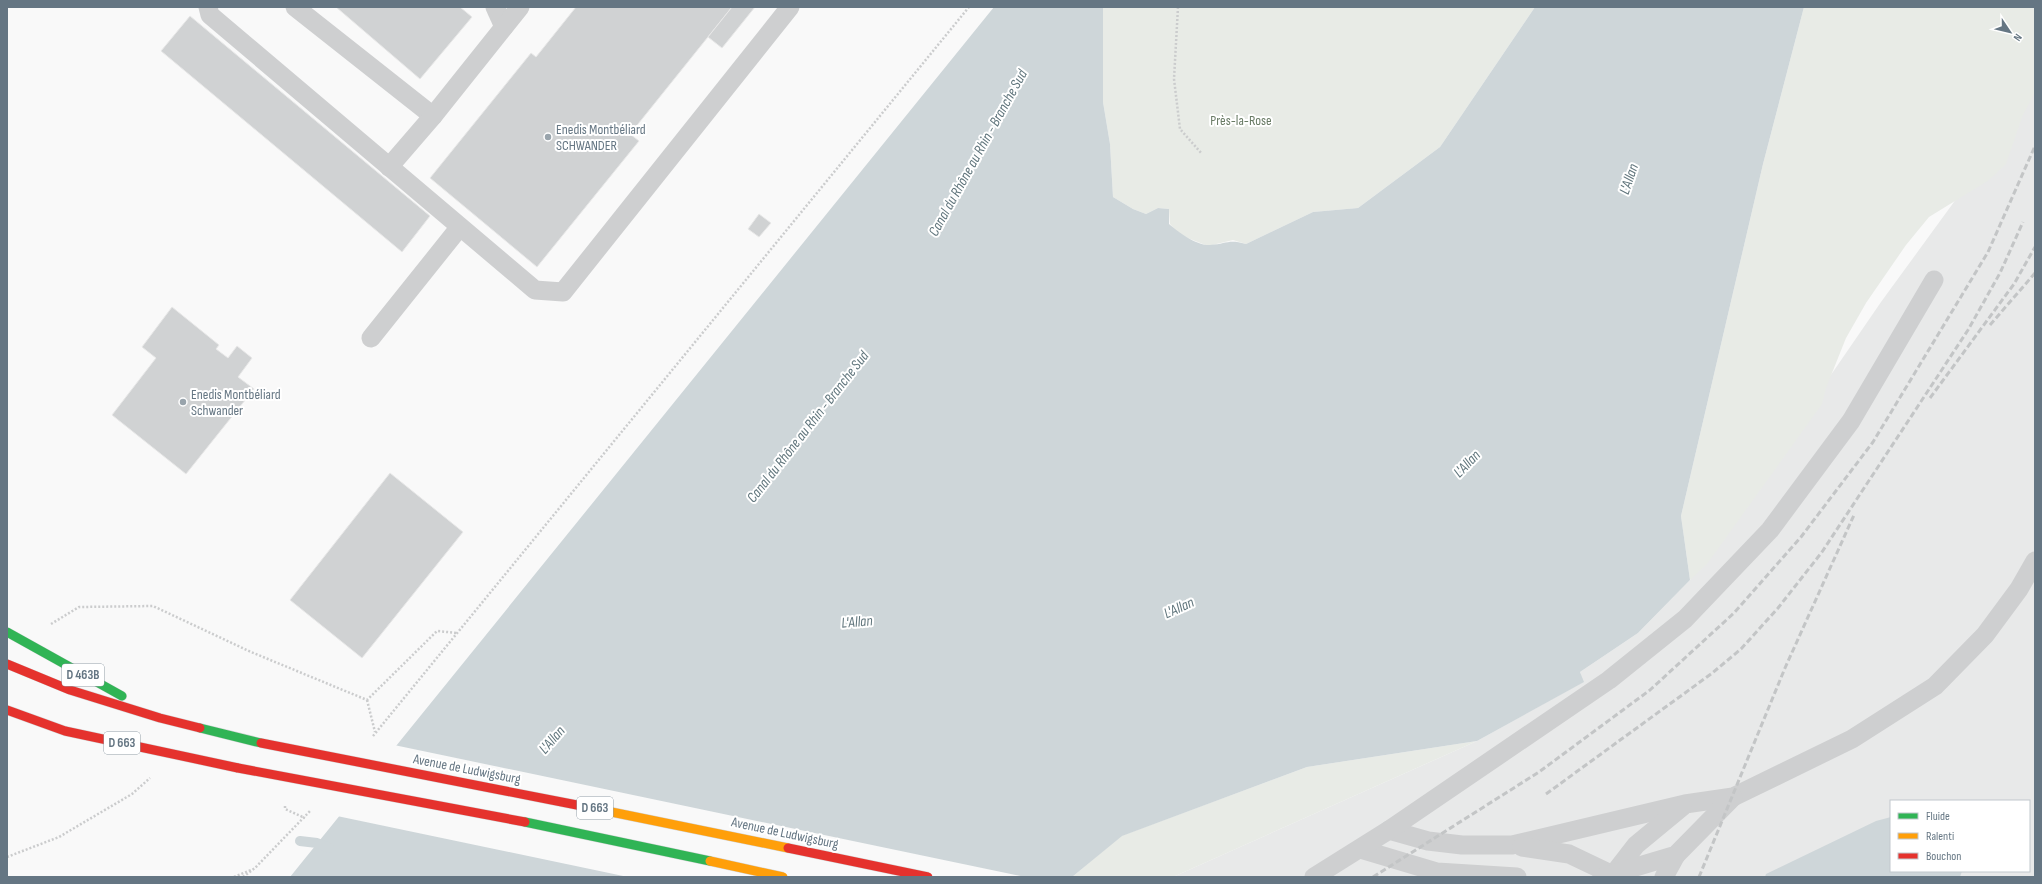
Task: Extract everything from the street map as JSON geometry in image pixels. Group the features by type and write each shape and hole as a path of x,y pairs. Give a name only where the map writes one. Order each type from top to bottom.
{"main road":[{"name":"D 463B","path":"7,632 160,718"},
{"name":"Avenue de Ludwigsburg","path":"7,664 70,690 160,718 261,743 558,801 928,877"},
{"name":"D 663","path":"7,710 65,731 238,768 543,825 783,877"}],"lane":[{"path":"208,7 210,15 389,166 459,228 535,290 563,292 790,7"},
{"path":"295,7 433,116"},
{"path":"495,7 504,27"},
{"path":"389,166 433,116 520,7"},
{"path":"371,338 459,228"},
{"path":"1314,877 1389,830 1609,680 1685,619 1770,530 1851,421 1934,280"},
{"path":"1512,845 1685,804 1733,797 1852,739 1935,686 1985,635 2019,589 2035,561"},
{"path":"1664,877 1676,854 1733,797"},
{"path":"1610,876 1636,845 1685,804"},
{"path":"1389,830 1428,841 1462,845 1512,845 1569,854 1610,876 1676,854"},
{"path":"1360,849 1442,874 1517,877"}],"path":[{"path":"370,739 969,7"},
{"path":"1178,7 1174,79 1180,129 1202,154"},
{"path":"45,627 79,607 153,606 251,652 367,700"},
{"path":"367,700 437,631 457,633"},
{"path":"367,700 375,733"},
{"path":"7,857 59,837 132,794 156,773"},
{"path":"286,803 285,809 305,818"},
{"path":"243,877 255,868 315,806"},
{"path":"234,877 255,868"}],"shaded area":[{"path":"2035,91 2035,877 1173,877 1477,741 1583,682 1580,672 1638,633 1690,580 1881,302"}],"green space":[{"name":"Près-la-Rose","path":"1103,7 1535,7 1440,147 1358,208 1313,212 1246,244 1233,240 1208,246 1180,235 1170,224 1169,209 1158,208 1146,214 1133,209 1113,197 1110,144 1103,102"},
{"path":"1804,7 2035,7 2035,92 2022,117 2006,164 1989,180 1929,217 1906,245 1866,303 1846,338 1826,388 1822,404 1707,564 1690,580 1681,516 1763,164"},
{"path":"1477,741 1173,877 1072,877 1121,836 1307,767"}],"water":[{"path":"994,7 1103,7 1103,102 1110,144 1113,197 1133,209 1146,214 1158,208 1169,209 1169,224 1194,241 1205,245 1210,245 1231,242 1246,244 1313,212 1358,208 1440,147 1535,7 1804,7 1763,164 1681,516 1690,580 1638,633 1580,672 1584,682 1477,741 1307,767 1122,836 1072,877 290,877"},
{"path":"1890,817 1890,872 1962,872 1960,877 1765,877 1766,874 1876,821"}],"pier":[{"path":"394,745 1025,877 628,877 337,816"}],"building":[{"path":"336,7 460,7 472,17 420,79"},
{"name":"Enedis Montbéliard SCHWANDER","path":"576,7 732,7 630,134 639,141 537,267 430,178 531,53 536,57"},
{"path":"732,7 755,7 722,48 708,37"},
{"path":"190,16 430,216 402,252 161,51"},
{"path":"759,214 771,223 759,237 748,229"},
{"name":"Enedis Montbéliard Schwander","path":"172,307 219,345 216,349 228,358 237,346 252,358 238,377 254,389 186,474 112,415 156,358 142,347"},
{"path":"390,473 463,532 362,658 290,600"}],"waterway":[{"path":"300,841 317,843 329,848"}],"railway":[{"path":"1373,877 1539,772 1650,690 1734,613 1801,537 1873,442 1988,252 2035,146"},
{"path":"1546,794 1711,674 1741,649 1778,608 1822,552 1968,330 2000,273 2023,222"},
{"path":"1930,398 2014,284 2035,247"},
{"path":"1990,325 2035,273"},
{"path":"1699,877 1785,668 1854,515"}],"traffic: fast":[{"path":"7,632 122,696"},
{"path":"200,728 261,743"},
{"path":"525,822 710,861"}],"traffic: jam":[{"path":"7,664 70,690 160,718 200,728"},
{"path":"7,710 65,731 238,768"},
{"path":"261,743 582,806"},
{"path":"238,768 525,822"},
{"path":"788,848 928,877"}],"traffic: slow":[{"path":"582,806 788,848"},
{"path":"710,861 783,877"}],"place":[{"name":"Enedis Montbéliard SCHWANDER","path":"548,137"},
{"name":"Enedis Montbéliard Schwander","path":"183,402"}],"water label":[{"name":"Canal du Rhône au Rhin - Branche Sud","path":"978,153"},
{"name":"L'Allan","path":"1629,179"},
{"name":"Canal du Rhône au Rhin - Branche Sud","path":"808,427"},
{"name":"L'Allan","path":"1467,464"},
{"name":"L'Allan","path":"1179,608"},
{"name":"L'Allan","path":"857,622"},
{"name":"L'Allan","path":"552,740"}]}
